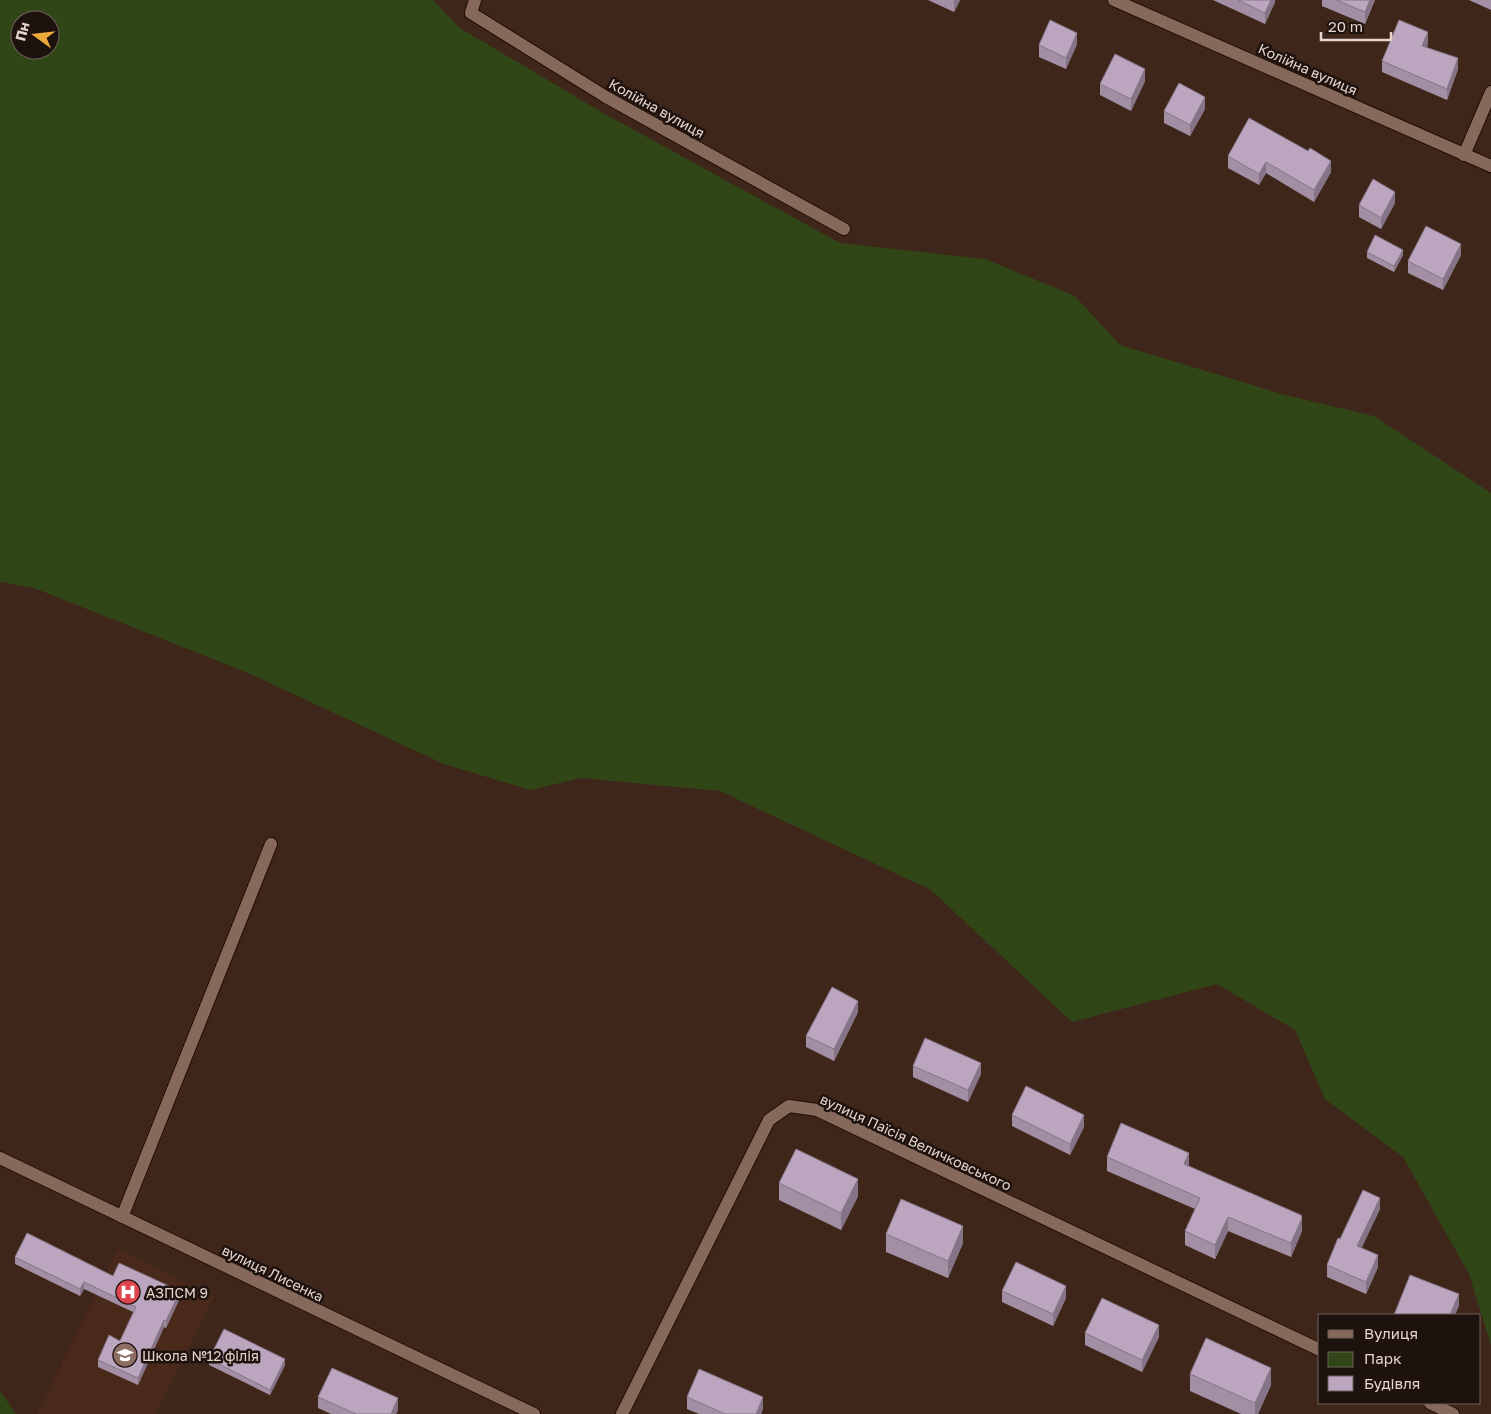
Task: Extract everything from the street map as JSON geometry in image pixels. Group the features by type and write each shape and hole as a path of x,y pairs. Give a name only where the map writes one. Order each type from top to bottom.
{"street":[{"name":"Колійна вулиця","path":"475,0 471,13 606,98 844,229"},
{"name":"Колійна вулиця","path":"1114,0 1491,166"},
{"path":"1464,155 1491,92"},
{"path":"122,1217 271,844"},
{"name":"вулиця Паїсія Величковського","path":"622,1414 769,1120 789,1106 817,1110 1318,1349"},
{"name":"вулиця Лисенка","path":"0,1158 534,1414"},
{"path":"1432,1404 1453,1414"}],"shaded area":[{"name":"Школа №12 філія","path":"118,1249 214,1296 156,1414 37,1414"}],"green space":[{"path":"0,0 433,0 460,28 603,113 840,243 985,259 1075,296 1120,345 1285,395 1374,416 1491,493 1491,1345 1469,1274 1403,1157 1325,1099 1295,1030 1217,984 1072,1022 931,890 720,791 581,778 530,790 444,764 248,673 34,588 0,582"},
{"path":"0,1391 16,1414 0,1414"}],"building":[{"path":"1238,0 1271,0 1265,13"},
{"path":"1336,0 1370,0 1365,12"},
{"path":"1050,20 1077,33 1066,58 1039,45"},
{"path":"1399,20 1428,32 1422,46 1458,58 1447,89 1382,61"},
{"path":"1115,54 1145,69 1131,99 1100,84"},
{"path":"1179,83 1205,97 1190,125 1164,111"},
{"path":"1249,118 1308,151 1310,148 1331,161 1314,190 1266,162 1259,174 1228,156"},
{"path":"1373,179 1395,192 1381,218 1359,205"},
{"path":"1426,226 1461,244 1443,279 1408,261"},
{"path":"1375,235 1403,250 1394,266 1367,252"},
{"path":"832,987 858,1001 834,1049 806,1036"},
{"path":"925,1038 981,1063 968,1090 913,1066"},
{"path":"1026,1086 1084,1115 1070,1144 1012,1115"},
{"path":"1121,1123 1189,1153 1184,1164 1301,1215 1302,1218 1291,1243 1228,1217 1215,1245 1185,1231 1200,1198 1107,1157"},
{"path":"796,1149 858,1179 841,1213 779,1183"},
{"path":"1363,1190 1380,1198 1357,1246 1378,1255 1366,1282 1327,1265 1338,1238 1340,1239"},
{"path":"901,1199 963,1226 948,1261 886,1234"},
{"path":"27,1233 113,1276 119,1263 180,1291 166,1321 164,1320 138,1378 98,1360 109,1335 120,1341 136,1307 84,1282 80,1289 15,1257"},
{"path":"1016,1262 1066,1286 1053,1314 1002,1291"},
{"path":"1410,1275 1459,1294 1450,1314 1394,1314"},
{"path":"1102,1298 1159,1325 1142,1360 1085,1333"},
{"path":"224,1329 285,1359 270,1390 209,1359"},
{"path":"1206,1338 1271,1368 1255,1403 1190,1374"},
{"path":"332,1368 398,1398 391,1414 356,1414 318,1397"},
{"path":"699,1369 763,1397 756,1414 725,1414 687,1397"}],"place":[{"name":"АЗПСМ 9","path":"128,1292"},
{"name":"Школа №12 філія","path":"125,1355"}]}
